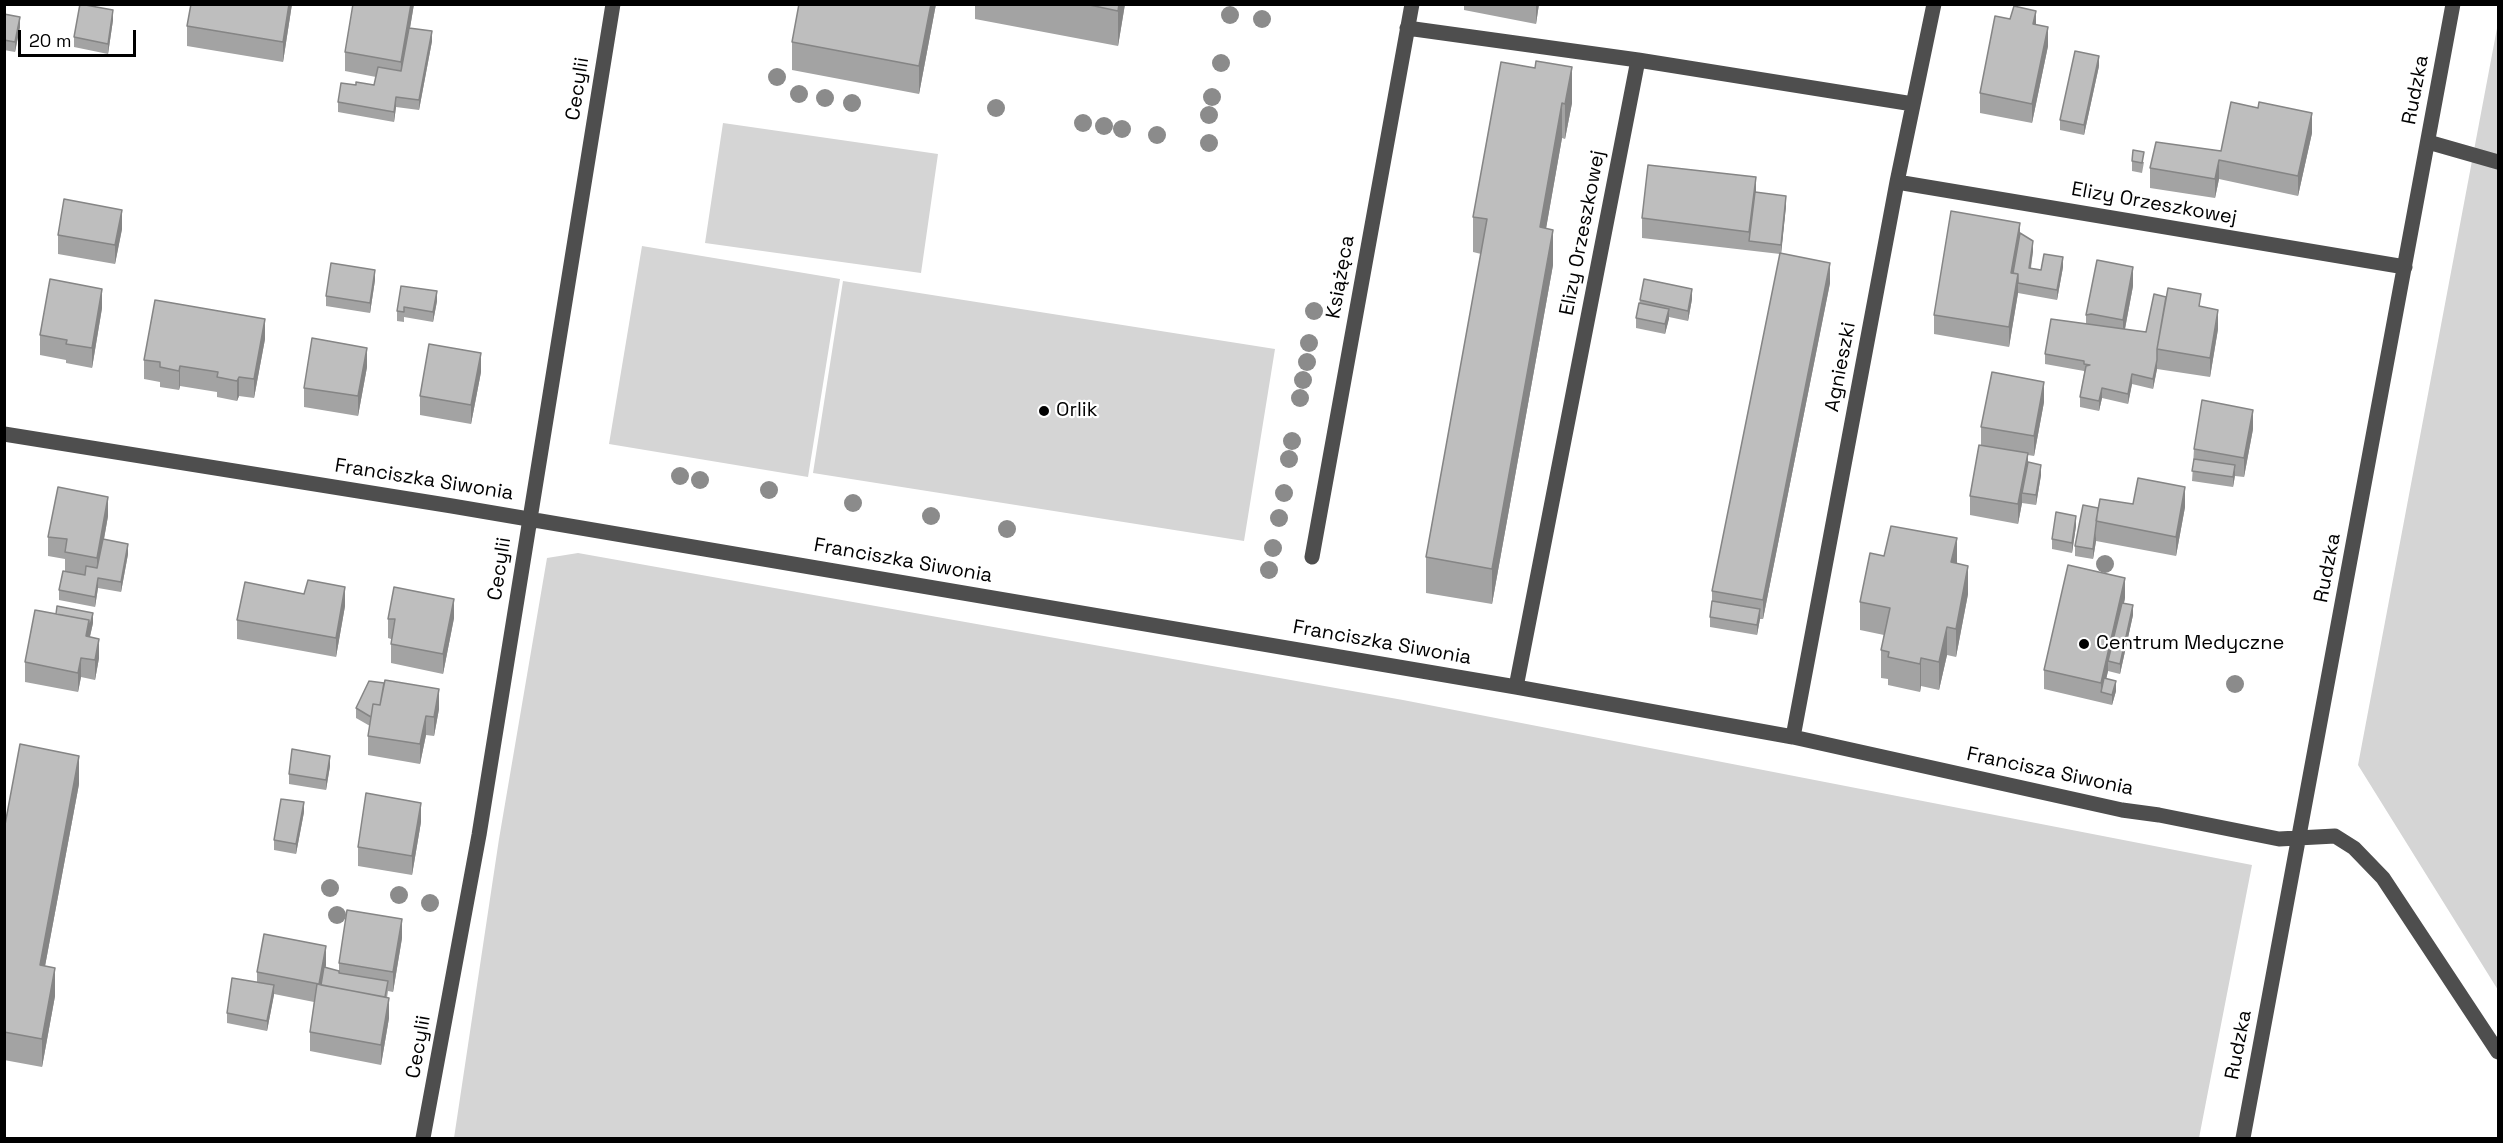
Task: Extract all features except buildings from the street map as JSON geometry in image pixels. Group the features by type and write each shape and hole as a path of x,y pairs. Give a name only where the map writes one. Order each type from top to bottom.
{"street":[{"name":"Cecylii","path":"423,1138 479,835 613,4"},
{"name":"Książęca","path":"1312,557 1412,4"},
{"name":"Agnieszki","path":"1793,737 1897,182 1934,4"},
{"name":"Rudzka","path":"2243,1138 2453,4"},
{"path":"1407,28 1638,60 1913,104"},
{"name":"Elizy Orzeszkowej","path":"1516,687 1638,60"},
{"path":"2428,142 2499,162"},
{"name":"Elizy Orzeszkowej","path":"1897,182 2405,267"},
{"name":"Franciszka Siwonia","path":"4,434 529,519 1516,687 1793,737"},
{"name":"Francisza Siwonia","path":"1793,737 2122,810 2159,815 2279,839 2300,836 2335,836 2354,848 2383,878 2499,1052"}],"shaded area":[{"path":"2498,23 2498,990 2358,765"},
{"path":"723,123 938,154 921,273 705,243"},
{"path":"642,246 840,279 808,477 609,444"},
{"name":"Orlik","path":"843,281 1275,349 1244,541 813,473"},
{"path":"578,553 1403,700 2252,865 2199,1138 454,1138 499,839 547,558"}],"place":[{"name":"Orlik","path":"1044,411"},
{"name":"Centrum Medyczne","path":"2084,644"}]}
